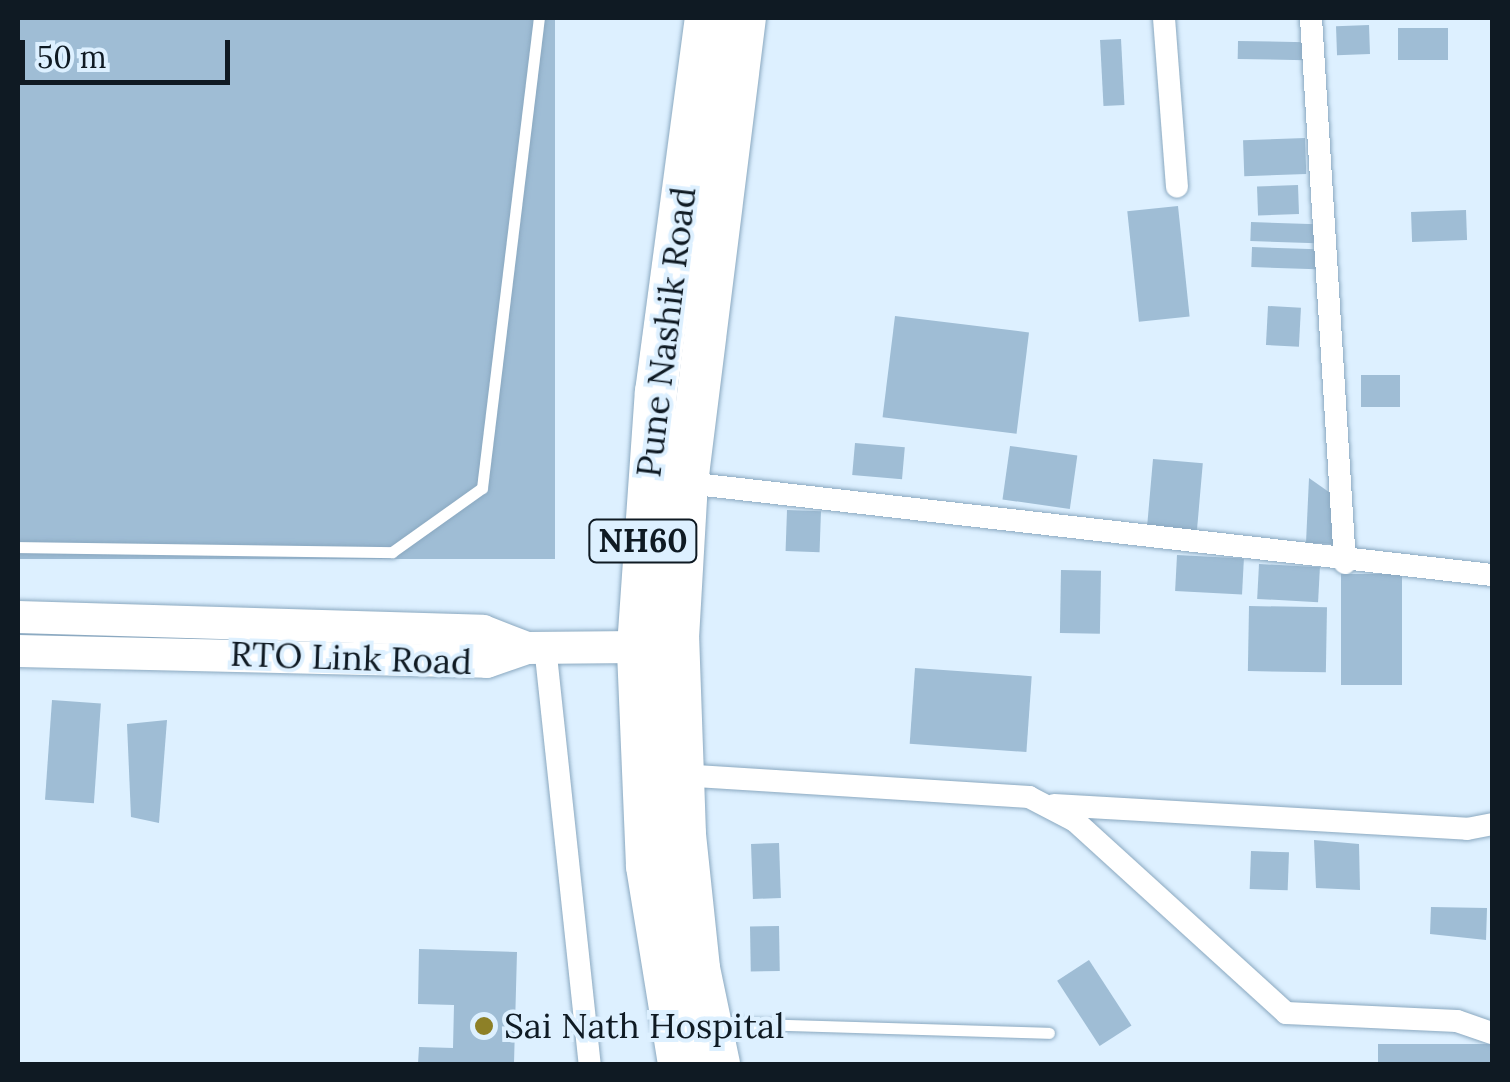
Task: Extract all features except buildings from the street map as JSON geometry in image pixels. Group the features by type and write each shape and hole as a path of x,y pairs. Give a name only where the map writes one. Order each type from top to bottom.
{"highway":[{"name":"Pune Nashik Road","path":"680,1064 646,866 638,647 656,392 706,18"},
{"name":"Pune Nashik Road","path":"719,1064 710,1023 680,775 678,638 687,483 745,18"}],"main road":[{"name":"RTO Link Road","path":"18,617 482,631 536,647"},
{"path":"536,647 638,647"},
{"name":"RTO Link Road","path":"18,651 487,662 536,647"}],"street":[{"path":"1164,18 1177,186"},
{"path":"1311,18 1346,563"},
{"path":"687,483 1346,563 1492,576"},
{"path":"536,647 590,1064"},
{"path":"680,775 1030,797 1054,805 1467,829 1492,824"},
{"path":"1054,805 1286,1012 1457,1021 1492,1033"}],"lane":[{"path":"18,548 392,552 482,488 539,18"},
{"path":"710,1023 1048,1032"}],"place":[{"name":"Sai Nath Hospital","path":"484,1026"}]}
